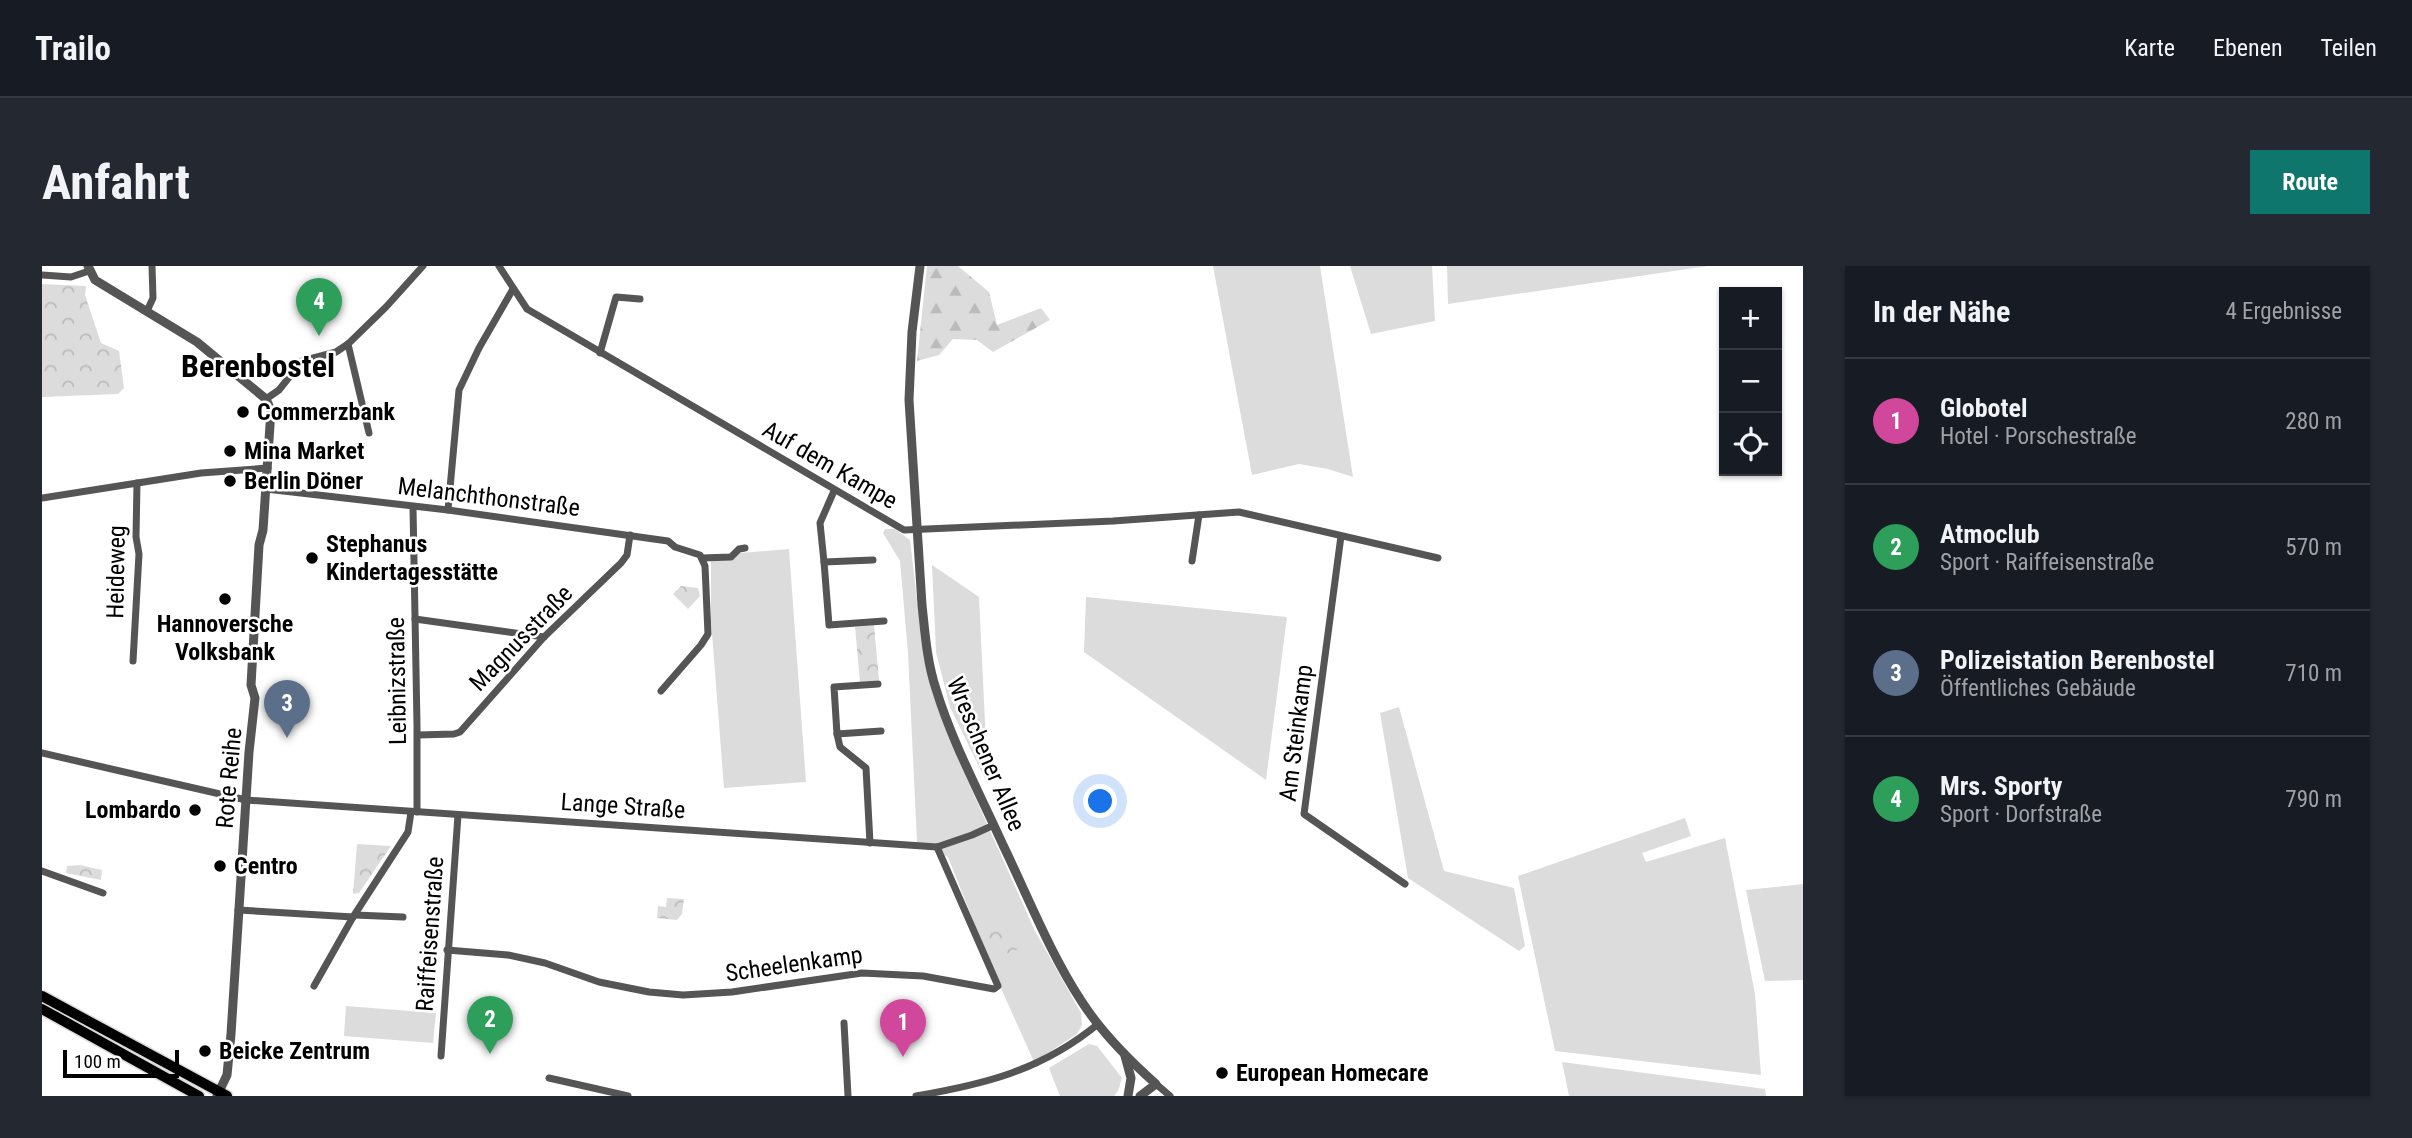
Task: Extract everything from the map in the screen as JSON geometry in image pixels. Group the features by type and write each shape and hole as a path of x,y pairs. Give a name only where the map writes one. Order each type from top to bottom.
{"main road":[{"path":"42,996 221,1095"},
{"path":"42,1009 199,1096"}],"street":[{"path":"148,311 153,298 152,266"},
{"path":"42,275 71,277 89,269 99,283 207,349 266,399 279,390 303,361 336,352 348,344 423,266"},
{"name":"Auf dem Kampe","path":"499,266 527,309 904,530 1248,513 1438,558"},
{"name":"Wreschener Allee","path":"920,266 912,332 909,400 925,639 935,688 994,825 1067,977 1098,1024 1124,1054 1156,1084"},
{"path":"449,510 459,390 479,348 513,289"},
{"path":"600,353 616,297 640,299"},
{"path":"348,344 369,433"},
{"name":"Rote Reihe","path":"221,1095 229,1060 255,698 251,685 259,545 263,530 271,415 266,399"},
{"path":"42,498 201,473 268,468"},
{"name":"Heideweg","path":"133,661 139,554 135,537 137,484"},
{"name":"Melanchthonstraße","path":"266,489 449,510 668,541 675,547 696,552 702,558"},
{"path":"834,491 820,523 829,625 884,621"},
{"name":"Leibnizstraße","path":"314,986 354,916 408,832 414,812 418,735 412,506"},
{"path":"1192,561 1199,515"},
{"name":"Magnusstraße","path":"418,735 460,732 544,637 621,563 627,555 630,535"},
{"name":"Am Steinkamp","path":"1341,536 1304,814 1405,884"},
{"path":"660,691 708,634 705,566 702,558 731,557 738,549 745,548"},
{"path":"824,562 873,560"},
{"path":"415,619 544,637"},
{"path":"870,843 866,768 840,747 834,687 878,684"},
{"path":"837,734 881,731"},
{"name":"Lange Straße","path":"42,753 246,800 937,847 994,825"},
{"name":"Raiffeisenstraße","path":"440,1056 458,815"},
{"name":"Scheelenkamp","path":"447,950 509,955 545,962 599,982 649,992 683,995 732,992 862,972 916,975 994,989 998,986 937,847"},
{"path":"42,871 103,893"},
{"path":"238,910 403,917"},
{"path":"844,1023 848,1096"},
{"path":"916,1096 986,1081 1033,1066 1058,1053 1098,1024"},
{"path":"1124,1054 1131,1078 1128,1096"},
{"path":"549,1078 628,1096"},
{"path":"176,1084 186,1096"},
{"path":"1140,1096 1156,1084 1170,1096"}],"green space":[{"path":"927,266 958,266 989,292 997,325 1041,308 1050,320 993,352 977,340 953,339 939,355 917,361"},
{"path":"1213,266 1320,266 1353,477 1299,464 1252,475"},
{"path":"1350,266 1432,266 1435,321 1371,334"},
{"path":"1447,266 1708,266 1448,304"},
{"path":"42,284 86,286 85,295 101,343 119,351 124,388 118,394 42,397"},
{"path":"885,529 895,529 910,540 918,608 933,694 957,757 1035,931 1081,1013 1082,1025 1077,1034 1034,1062 992,968 948,857 917,842 908,653 900,561 883,533"},
{"path":"789,549 806,782 724,788 711,620 711,561 740,553"},
{"path":"932,565 979,597 988,785 950,707 936,652"},
{"path":"681,586 698,588 700,596 688,609 673,594"},
{"path":"1086,597 1287,617 1266,780 1084,652"},
{"path":"874,625 879,680 860,682 855,627"},
{"path":"1399,707 1444,871 1514,888 1525,946 1519,951 1408,878 1380,713"},
{"path":"1685,818 1691,836 1642,853 1646,862 1725,838 1755,994 1761,1075 1555,1051 1518,876"},
{"path":"357,844 391,846 359,893 353,894"},
{"path":"80,865 102,870 101,880 66,873 67,866"},
{"path":"1803,884 1803,980 1765,981 1746,890"},
{"path":"667,898 684,899 682,914 677,920 657,918 658,906 666,907"},
{"path":"1002,915 1018,949 997,958 982,924"},
{"path":"346,1006 436,1013 433,1043 344,1036"},
{"path":"1089,1044 1097,1046 1122,1078 1118,1091 1114,1096 1060,1096 1049,1068"},
{"path":"1562,1062 1765,1089 1766,1096 1569,1096"}],"place":[{"name":"Mrs. Sporty","path":"319,336"},
{"name":"Commerzbank","path":"243,412"},
{"name":"Mina Market","path":"230,451"},
{"name":"Berlin Döner","path":"230,481"},
{"name":"Stephanus Kindertagesstätte","path":"312,558"},
{"name":"Hannoversche Volksbank","path":"225,599"},
{"name":"Polizeistation Berenbostel","path":"287,738"},
{"name":"Lombardo","path":"195,810"},
{"name":"Centro","path":"220,866"},
{"name":"Beicke Zentrum","path":"205,1051"},
{"name":"Atmoclub","path":"490,1054"},
{"name":"Globotel","path":"903,1057"},
{"name":"European Homecare","path":"1222,1073"}],"district":[{"name":"Berenbostel","path":"258,366"}]}
